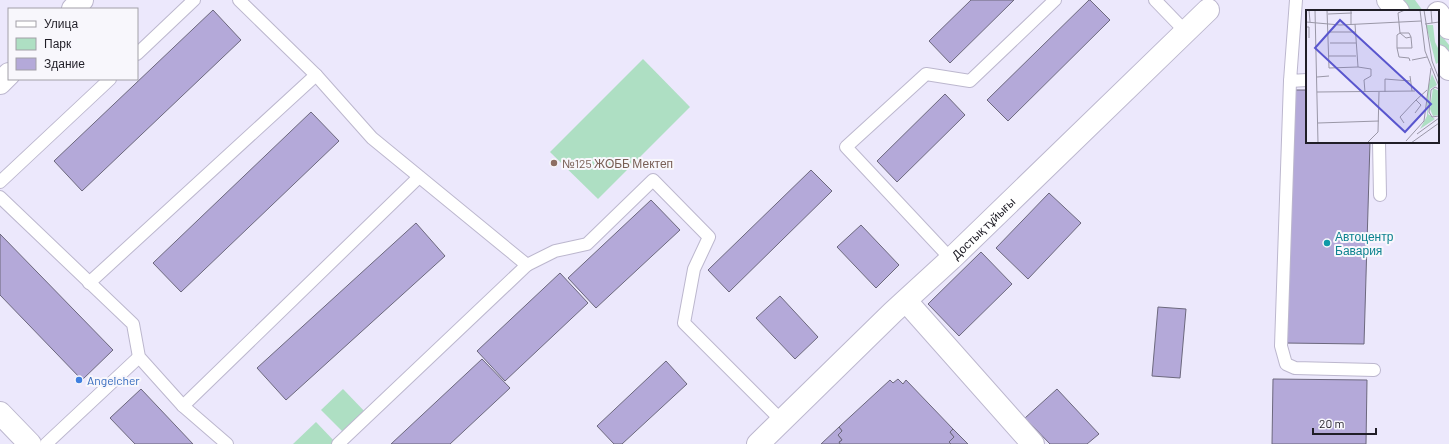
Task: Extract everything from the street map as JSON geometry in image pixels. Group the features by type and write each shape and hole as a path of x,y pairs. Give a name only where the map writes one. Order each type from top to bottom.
{"street":[{"path":"75,8 82,0"},
{"path":"1388,0 1397,10"},
{"path":"1428,0 1436,10"},
{"name":"Достық тұйығы","path":"758,444 1208,10"},
{"path":"1439,15 1449,28"},
{"path":"1439,57 1449,69"},
{"path":"0,83 8,75"},
{"path":"906,301 1033,444"},
{"path":"0,413 30,444"}],"lane":[{"path":"138,53 194,0"},
{"path":"239,0 316,75 372,138 527,266"},
{"path":"951,259 846,147 926,74 970,81 1055,0"},
{"path":"1155,0 1185,31"},
{"path":"1296,0 1290,81 1281,346 1286,364 1295,368 1374,370"},
{"path":"89,283 316,75"},
{"path":"0,182 109,80"},
{"path":"1290,81 1306,80"},
{"path":"1379,143 1380,195"},
{"path":"183,406 419,177"},
{"path":"338,444 527,266 555,251 586,244 653,180 709,237 694,269 684,323 782,421"},
{"path":"0,197 132,324 139,357 183,406 227,444"},
{"path":"46,444 139,357"}],"green space":[{"path":"1400,0 1415,0 1422,10 1408,10"},
{"path":"1439,32 1449,45 1449,57 1439,46"},
{"path":"643,59 690,107 598,199 550,152"},
{"path":"343,389 368,415 347,436 321,410"},
{"path":"316,422 337,444 293,444"}],"building":[{"path":"971,0 1014,0 950,63 929,41"},
{"path":"1089,0 1110,20 1008,121 987,100"},
{"path":"213,10 241,40 82,191 54,161"},
{"name":"Автоцентр Бавария","path":"1292,90 1306,90 1306,143 1370,143 1364,344 1284,343"},
{"path":"945,94 965,115 897,182 877,161"},
{"path":"311,112 339,141 181,292 153,263"},
{"path":"811,170 832,191 729,292 708,270"},
{"path":"1049,193 1081,223 1028,279 996,248"},
{"path":"651,200 680,230 596,308 568,278"},
{"path":"416,223 445,256 286,400 257,368"},
{"path":"861,225 899,265 876,288 837,247"},
{"path":"0,234 113,350 82,380 0,295"},
{"path":"981,252 1012,284 959,336 928,304"},
{"path":"560,273 588,303 505,381 477,351"},
{"path":"780,296 818,337 795,359 756,318"},
{"path":"1158,307 1186,309 1180,378 1152,376"},
{"path":"482,359 510,388 450,444 391,444"},
{"path":"666,361 687,384 622,444 614,444 597,426"},
{"path":"898,379 903,384 906,380 953,429 950,432 954,437 949,442 951,444 840,444 839,442 842,440 838,435 842,431 839,427 890,380 893,383"},
{"path":"1273,379 1367,380 1366,444 1272,444"},
{"path":"141,389 193,444 135,444 110,418"},
{"path":"1057,389 1099,434 1087,444 1050,444 1025,418"},
{"path":"839,427 842,431 838,435 842,440 839,442 840,444 821,444"},
{"path":"953,429 968,444 951,444 949,442 954,437 950,432"}],"place":[{"name":"№125 ЖОББ Мектеп","path":"554,163"},
{"name":"Автоцентр Бавария","path":"1327,243"},
{"name":"Angelcher","path":"79,380"}]}
